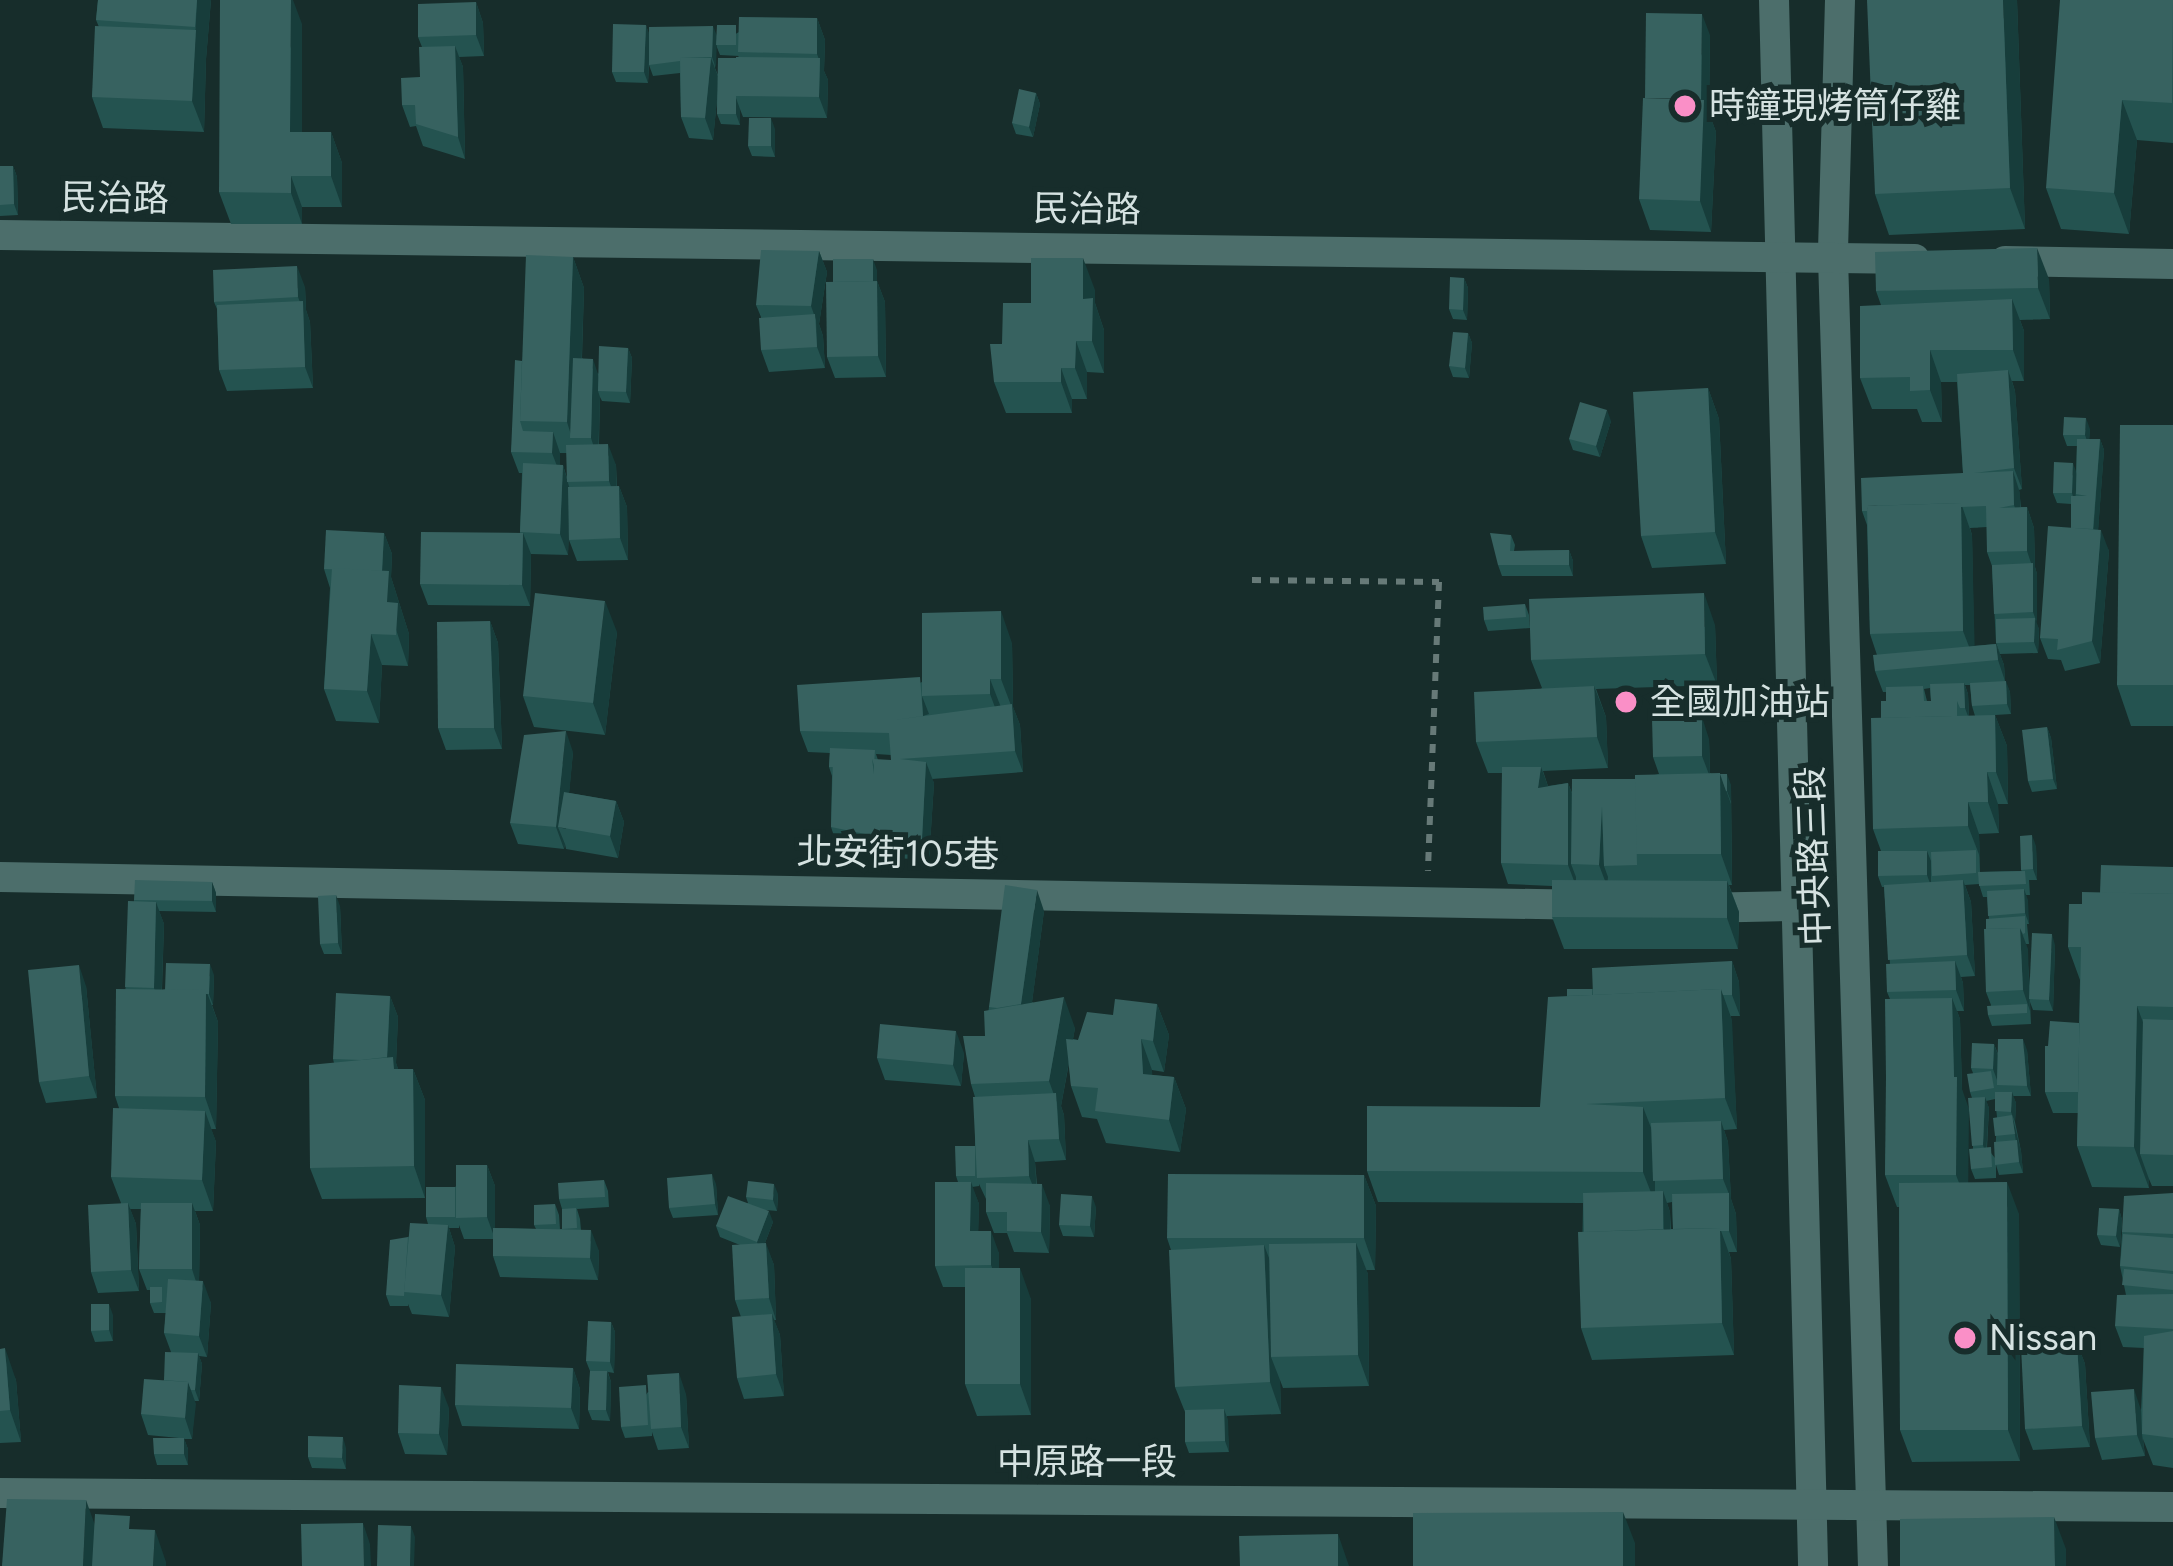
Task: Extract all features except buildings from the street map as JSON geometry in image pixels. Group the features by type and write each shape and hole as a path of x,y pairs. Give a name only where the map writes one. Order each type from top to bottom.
{"street":[{"name":"中央路三段","path":"1774,0 1775,257 1813,1566"},
{"name":"中央路三段","path":"1840,0 1833,258 1873,1566"},
{"name":"民治路","path":"0,235 2173,264"},
{"name":"北安街105巷","path":"0,877 1794,906"},
{"name":"中原路一段","path":"0,1493 2173,1508"}],"path":[{"path":"1252,580 1439,582 1426,902"}],"place":[{"name":"時鐘現烤筒仔雞","path":"1685,106"},
{"name":"全國加油站","path":"1626,702"},
{"name":"Nissan","path":"1965,1338"}]}
